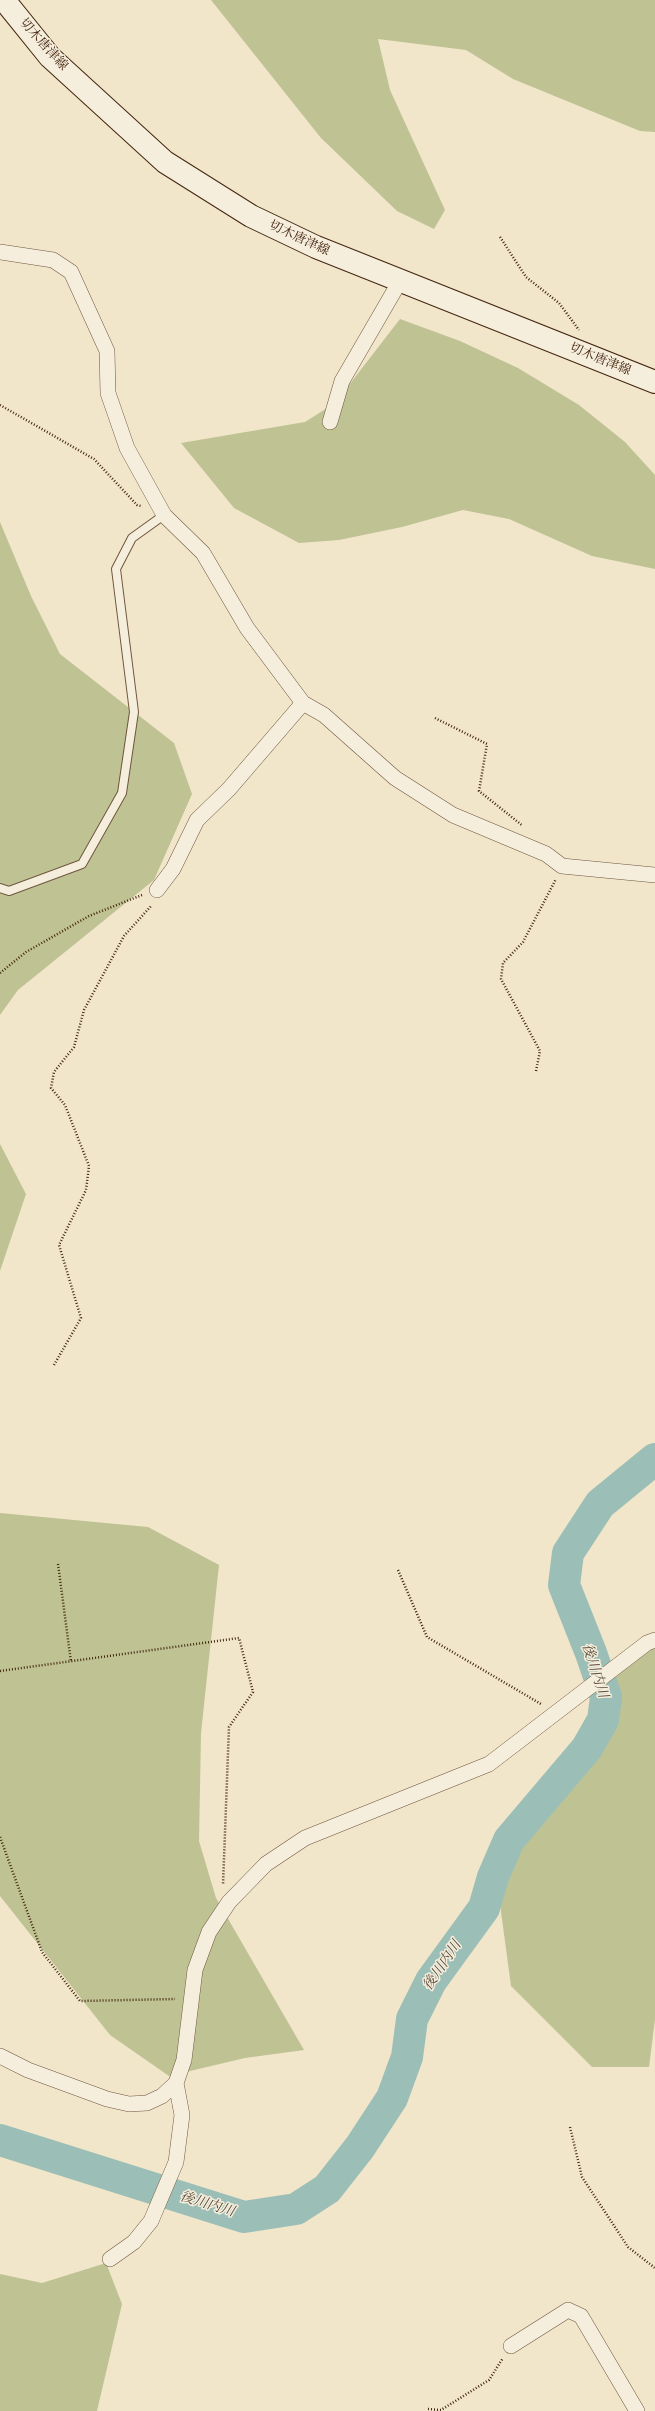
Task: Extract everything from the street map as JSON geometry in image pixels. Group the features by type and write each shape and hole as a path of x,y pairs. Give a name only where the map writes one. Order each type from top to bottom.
{"main road":[{"name":"切木唐津線","path":"4,0 50,57 166,162 251,216 316,247 655,382"}],"street":[{"path":"0,252 53,260 71,272 107,351 108,393 127,448 164,515 203,553 247,628 303,703 324,715 394,778 453,815 546,854 562,866 655,875"},
{"path":"330,422 342,381 400,281"},
{"path":"157,890 173,869 196,820 229,789 303,703"},
{"path":"0,2056 28,2070 107,2099 129,2104 147,2104 162,2096 176,2083 184,2060 195,1970 208,1932 229,1902 266,1864 305,1838 489,1764 592,1687 647,1643 655,1640"},
{"path":"110,2260 134,2242 151,2221 160,2204 176,2162 182,2115 176,2083"},
{"path":"511,2346 568,2310 581,2316 636,2411"}],"lane":[{"path":"0,888 9,891 82,864 122,793 134,712 116,569 132,538 164,515"}],"path":[{"path":"500,237 526,277 559,303 579,327 581,353"},
{"path":"0,405 94,459 136,505 164,515"},
{"path":"435,718 487,744 479,791 528,829"},
{"path":"536,1072 540,1051 501,979 503,963 523,942 562,866"},
{"path":"0,972 26,952 89,916 157,890"},
{"path":"54,1365 81,1318 59,1245 86,1190 89,1166 65,1105 51,1088 54,1072 74,1047 84,1010 124,936 155,902 157,890"},
{"path":"58,1564 71,1662"},
{"path":"398,1570 427,1637 510,1685 560,1710"},
{"path":"0,1671 239,1638 253,1692 229,1727 222,1886 229,1902"},
{"path":"0,1837 42,1952 80,2001 192,1998"},
{"path":"570,2127 582,2177 628,2247 655,2268"},
{"path":"428,2409 441,2410 489,2380 511,2346"}],"green space":[{"path":"211,0 655,0 655,132 640,131 513,79 466,50 378,39 390,90 445,210 434,229 397,211 321,138"},
{"path":"400,319 460,341 518,368 579,405 625,442 655,475 655,569 592,556 509,519 463,510 402,527 339,540 299,543 234,508 181,443 305,422 335,403"},
{"path":"0,522 31,596 60,654 174,743 192,794 154,880 18,990 0,1015"},
{"path":"0,1144 26,1194 0,1271"},
{"path":"0,1513 148,1527 219,1565 201,1733 199,1841 216,1898 304,2050 245,2058 169,2076 110,2035 0,1896"},
{"path":"655,1643 655,2019 649,2067 592,2067 511,1986 497,1882 622,1652"},
{"path":"106,2263 122,2304 97,2411 0,2411 0,2274 42,2283"}],"waterway":[{"name":"後川内川","path":"0,2140 244,2217 296,2209 327,2189 360,2147 392,2098 407,2057 412,2019 431,1981 484,1908 493,1877 509,1840 587,1748 603,1720 606,1697 591,1653 564,1585 568,1553 600,1504 655,1459"}]}
